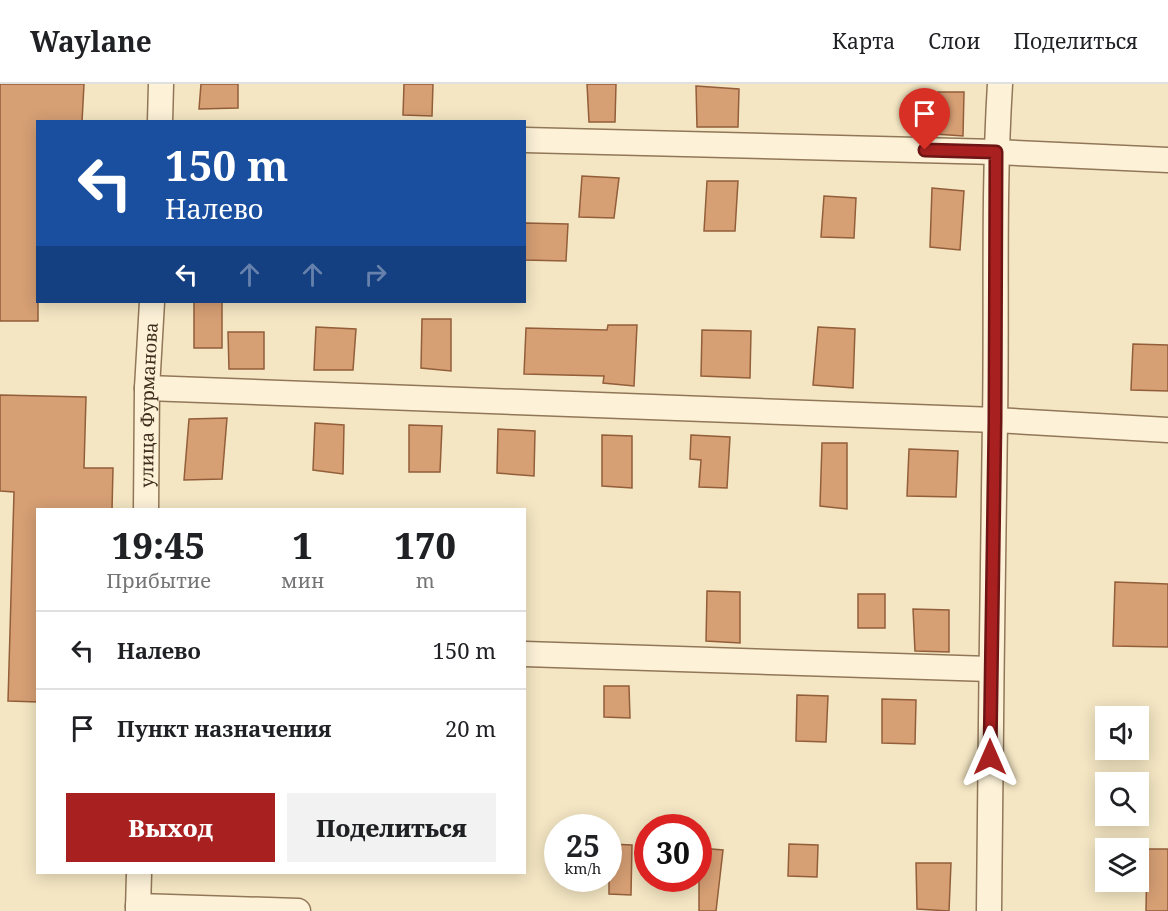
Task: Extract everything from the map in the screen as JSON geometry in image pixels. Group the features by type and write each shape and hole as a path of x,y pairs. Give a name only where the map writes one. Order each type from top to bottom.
{"street":[{"path":"160,120 161,84"},
{"path":"989,911 996,152 1000,84"},
{"path":"526,140 996,152 1168,160"},
{"name":"улица Фурманова","path":"146,508 147,388 152,303"},
{"path":"147,388 995,420 1168,430"},
{"path":"526,654 990,669"},
{"path":"139,874 138,909 298,911"}],"building":[{"path":"0,84 84,84 82,120 36,120 36,303 38,303 38,321 0,321"},
{"path":"201,84 238,84 238,108 199,109"},
{"path":"404,84 433,84 432,116 403,115"},
{"path":"587,84 616,84 615,122 589,122"},
{"path":"696,86 739,89 738,127 697,127"},
{"path":"938,92 964,92 963,136 935,134"},
{"path":"582,176 619,178 614,218 579,217"},
{"path":"707,181 738,181 735,231 704,231"},
{"path":"932,188 964,191 960,250 930,247"},
{"path":"824,196 856,198 854,238 821,237"},
{"path":"526,223 568,224 566,261 526,260"},
{"path":"194,303 222,303 222,348 194,348"},
{"path":"422,319 451,319 451,371 421,368"},
{"path":"608,325 637,325 634,386 603,383 604,376 524,374 526,328 607,330"},
{"path":"316,327 356,329 353,370 314,370"},
{"path":"818,327 855,329 853,388 813,385"},
{"path":"702,330 751,331 750,378 701,376"},
{"path":"228,332 264,332 264,369 229,369"},
{"path":"1133,344 1168,345 1168,391 1131,390"},
{"path":"0,395 86,397 84,468 113,468 112,508 36,508 36,702 8,701 14,492 0,491"},
{"path":"227,418 222,479 184,480 189,419"},
{"path":"315,423 344,425 343,474 313,470"},
{"path":"409,425 442,426 440,472 409,472"},
{"path":"498,429 535,431 534,476 497,473"},
{"path":"602,435 632,436 632,488 602,486"},
{"path":"691,435 730,437 727,488 699,487 701,460 690,459"},
{"path":"822,443 847,443 847,509 820,506"},
{"path":"909,449 958,451 956,497 907,496"},
{"path":"1115,582 1168,584 1168,647 1113,646"},
{"path":"707,591 740,592 740,643 706,641"},
{"path":"858,594 885,594 885,628 858,628"},
{"path":"913,609 949,610 949,652 915,651"},
{"path":"604,686 629,686 630,718 604,717"},
{"path":"797,695 828,696 826,742 796,741"},
{"path":"882,699 916,700 915,744 882,743"},
{"path":"789,844 818,845 817,877 788,876"},
{"path":"622,845 632,845 631,895 609,894 609,892 622,892"},
{"path":"712,849 723,850 716,911 699,911 699,892 712,892"},
{"path":"1149,849 1168,849 1168,911 1146,911 1146,892 1149,892"},
{"path":"916,863 951,863 949,911 917,909"}],"route":[{"path":"925,150 996,152 990,757"}]}
